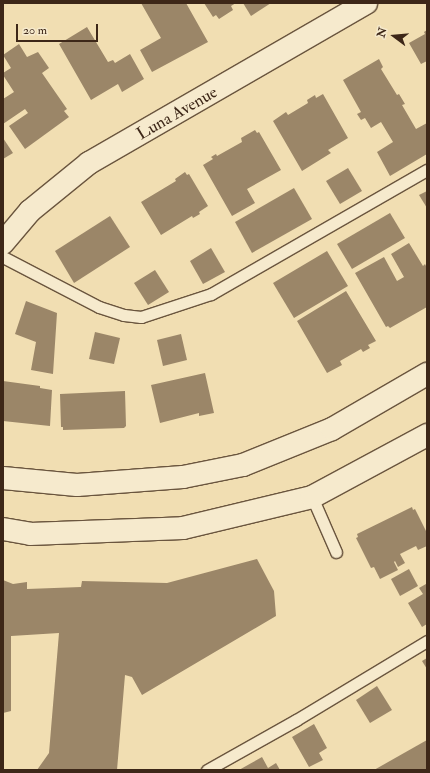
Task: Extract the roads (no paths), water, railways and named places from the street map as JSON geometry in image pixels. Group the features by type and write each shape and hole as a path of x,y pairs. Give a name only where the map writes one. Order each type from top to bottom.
{"main road":[{"name":"Luna Avenue","path":"3,243 30,211 89,164 366,3"},
{"path":"3,478 77,485 183,477 243,465 332,429 427,374"},
{"path":"3,529 30,534 183,528 312,497 427,435"}],"lane":[{"path":"3,257 99,307 124,315 141,317 211,294 427,170"},
{"path":"312,497 336,552"},
{"path":"207,770 296,720 427,641"}]}
